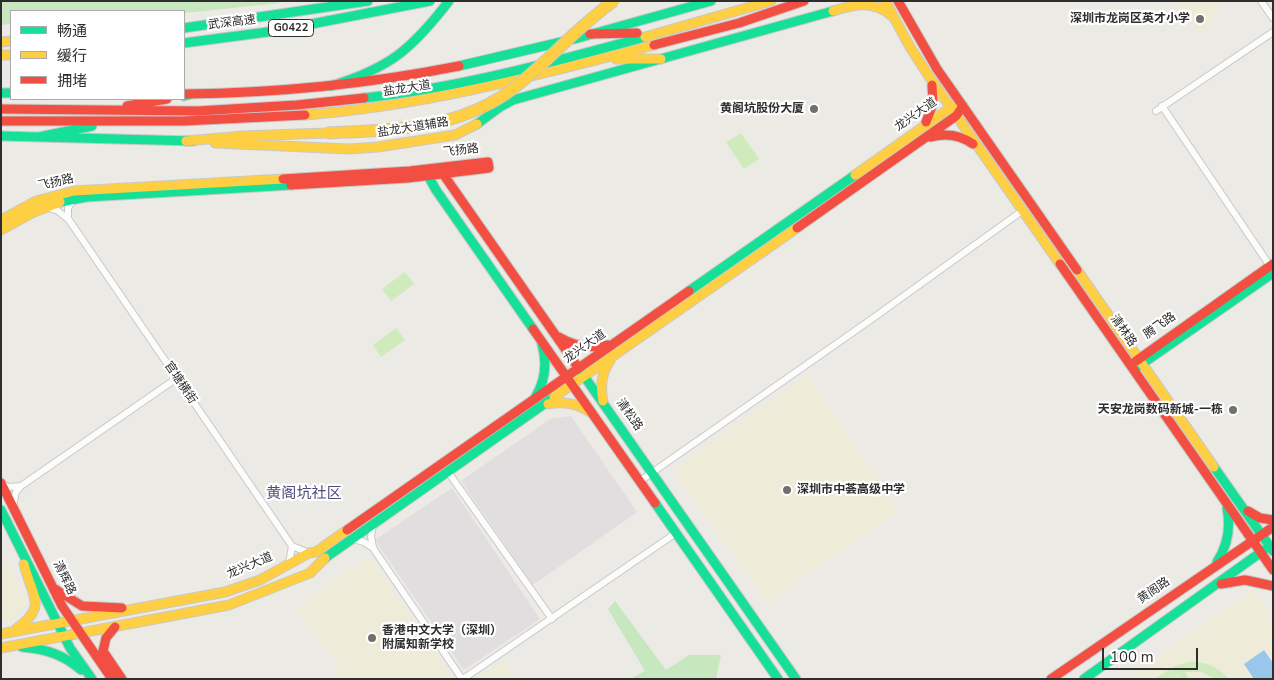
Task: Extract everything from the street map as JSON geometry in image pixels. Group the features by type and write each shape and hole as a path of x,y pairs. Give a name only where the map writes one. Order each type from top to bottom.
{"main road":[{"name":"武深高速","path":"185,28 368,1"},
{"name":"武深高速","path":"185,42 275,31 430,1"},
{"path":"330,86 370,72 404,52 428,29 449,1"},
{"path":"186,141 242,136 327,134 443,123 479,110 507,93 584,22 614,1"},
{"path":"186,95 233,94 330,86 444,69 590,34 711,1"},
{"name":"盐龙大道","path":"1,109 167,111 250,109 393,95 534,67 771,1"},
{"name":"盐龙大道","path":"1,121 168,122 244,119 366,109 469,92 726,26 804,1"},
{"name":"清林路","path":"885,1 928,75 953,112 1022,211 1138,363 1241,504 1257,538"},
{"name":"清林路","path":"898,1 919,40 1138,363 1224,501 1257,538 1269,548 1273,570"},
{"name":"盐龙大道辅路","path":"1,136 186,141 349,149 446,138 471,128 513,100 857,4 879,5 892,16"},
{"path":"590,34 659,32"},
{"path":"596,59 661,59"},
{"path":"916,138 931,115 933,107 932,86 928,75"},
{"path":"98,111 161,100"},
{"name":"龙兴大道","path":"582,372 613,357 963,106"},
{"path":"39,137 114,121"},
{"path":"916,138 950,134 970,141 979,149"},
{"name":"龙兴大道","path":"3,634 224,592 260,580 309,553 316,552 570,381 616,342 916,138"},
{"name":"飞扬路","path":"1,230 44,207 74,199 441,170"},
{"name":"清松路","path":"441,170 796,679"},
{"path":"426,172 778,679"},
{"name":"飞扬路","path":"1,220 41,199 74,191 426,172"},
{"name":"腾飞路","path":"1138,363 1272,268"},
{"path":"554,332 566,342 581,347 599,347 616,342"},
{"path":"539,337 544,354 545,372 538,403 567,403 585,409 594,415"},
{"path":"604,403 602,378 604,370 613,357"},
{"name":"龙兴大道","path":"4,647 228,605 310,572 322,560 448,472 538,403"},
{"name":"清辉路","path":"1,483 62,606 112,679"},
{"path":"1212,568 1223,554 1229,535 1229,517 1224,501"},
{"path":"1241,504 1256,517 1264,520 1273,520"},
{"name":"清辉路","path":"1,510 64,637 91,679"},
{"name":"黄阁路","path":"1051,679 1273,527"},
{"path":"1084,679 1269,548"},
{"path":"3,634 26,623 33,617 36,609 36,602 25,571 23,554"},
{"path":"1214,586 1224,582 1245,580 1273,586"},
{"path":"53,588 82,606 144,608"},
{"path":"115,627 106,638 103,651 122,679"},
{"path":"4,647 41,649 61,654 91,679"}],"street":[{"path":"1261,1 1273,18"},
{"path":"1272,268 1159,109 1273,32"},
{"path":"69,220 68,208 74,199"},
{"name":"官塘横街","path":"44,207 58,212 69,220 292,546"},
{"path":"640,481 869,321 1022,211"},
{"path":"13,508 13,499 21,486 177,378"},
{"path":"448,472 552,619"},
{"path":"1,483 8,487 21,486"},
{"path":"373,525 371,537 373,548"},
{"path":"353,539 364,542 373,548 462,679 676,533"},
{"path":"289,564 292,546 309,553"}],"shaded area":[{"name":"深圳市龙岗区英才小学","path":"1172,1 1221,1 1203,36"},
{"name":"深圳市中荟高级中学","path":"808,375 900,511 767,603 673,470"},
{"path":"571,416 637,512 533,585 461,481 550,419"},
{"path":"452,488 540,619 464,670 375,540"},
{"path":"1,550 27,601 16,617 1,620"},
{"name":"香港中文大学（深圳） 附属知新学校","path":"369,557 453,679 334,679 339,669 297,607"},
{"path":"1254,590 1273,617 1273,679 1125,679"},
{"name":"香港中文大学（深圳） 附属知新学校","path":"503,661 515,679 476,679"}],"green space":[{"path":"1,1 274,1 280,3 185,13 185,10 10,10 10,24 1,25"},
{"path":"741,133 759,159 744,169 726,142"},
{"path":"405,272 414,284 391,301 382,289"},
{"path":"396,328 405,340 381,357 373,345"},
{"path":"615,601 666,670 689,655 721,655 716,679 630,679 645,671 608,609"},
{"path":"1189,662 1211,665 1229,679 1215,679 1202,672 1185,672 1189,679 1175,679 1182,673 1172,679 1155,679 1175,666"}],"water":[{"path":"1264,650 1273,663 1273,679 1254,679 1244,664"}],"traffic: fast":[{"path":"185,28 368,1"},
{"path":"185,43 275,31 430,1"},
{"path":"331,86 369,72 398,55 423,32 449,1"},
{"path":"459,66 578,38 711,1"},
{"path":"477,124 513,100 833,11"},
{"path":"364,98 400,94 471,81 541,65 645,37"},
{"path":"1,93 10,93"},
{"path":"185,96 191,94"},
{"path":"39,137 92,126"},
{"path":"1,136 193,141"},
{"path":"426,172 436,190 533,329"},
{"path":"689,291 855,175"},
{"path":"60,202 87,197 291,185"},
{"path":"1139,366 1273,273"},
{"path":"536,396 545,370 542,344"},
{"path":"577,366 796,679"},
{"path":"325,558 554,397"},
{"path":"1214,467 1273,551"},
{"path":"655,503 778,679"},
{"path":"1217,562 1228,536 1227,508"},
{"path":"1,510 70,648 92,679"},
{"path":"1084,679 1264,550"},
{"path":"22,647 53,653 81,670"}],"traffic: slow":[{"path":"327,133 374,131 420,126 443,121 487,105 521,82 586,23 614,1"},
{"path":"645,37 771,1"},
{"path":"885,1 928,75 1060,264"},
{"path":"833,11 864,5 878,7 892,16"},
{"path":"1,42 10,41"},
{"path":"305,115 349,111 437,97 524,78 654,45"},
{"path":"1,55 10,55"},
{"path":"616,59 661,59"},
{"path":"855,175 950,108 963,106"},
{"path":"215,143 349,149 378,147 455,135 477,124"},
{"path":"186,141 243,136 327,133"},
{"path":"1,220 36,201 74,191 283,179"},
{"path":"1,230 32,213 60,202"},
{"path":"554,397 797,228"},
{"path":"1077,270 1214,467"},
{"path":"603,401 602,380 610,361"},
{"path":"548,404 570,404 590,412"},
{"path":"1,634 225,592 260,580 309,553 316,552 347,530"},
{"path":"1,648 229,605 310,573 325,558"},
{"path":"16,629 32,614 35,606 33,592 24,564"}],"traffic: jam":[{"path":"654,45 739,23 804,1"},
{"path":"898,1 937,69 1077,270"},
{"path":"590,34 637,33"},
{"path":"185,94 254,92 357,83 459,66"},
{"path":"926,122 933,104 932,85"},
{"path":"1,109 198,111 297,105 364,98"},
{"path":"127,106 161,100"},
{"path":"797,228 956,116 963,106"},
{"path":"1,121 184,121 305,115"},
{"path":"931,137 953,136 973,144"},
{"path":"283,179 410,171 488,162 489,168 408,178 291,185"},
{"path":"441,171 577,366"},
{"path":"1060,264 1273,570"},
{"path":"1136,361 1273,264"},
{"path":"347,530 689,291"},
{"path":"533,329 655,503"},
{"path":"559,337 583,346 608,345"},
{"path":"1,483 62,606 112,679"},
{"path":"1248,511 1260,518 1273,520"},
{"path":"1051,679 1273,527"},
{"path":"1221,584 1245,580 1273,586"},
{"path":"55,589 82,606 122,608"},
{"path":"115,627 106,638 103,651 122,679"}],"place":[{"name":"深圳市龙岗区英才小学","path":"1200,19"},
{"name":"黄阁坑股份大厦","path":"814,109"},
{"name":"天安龙岗数码新城-一栋","path":"1233,410"},
{"name":"深圳市中荟高级中学","path":"787,490"},
{"name":"香港中文大学（深圳） 附属知新学校","path":"372,638"}],"district":[{"name":"黄阁坑社区","path":"304,494"}]}
